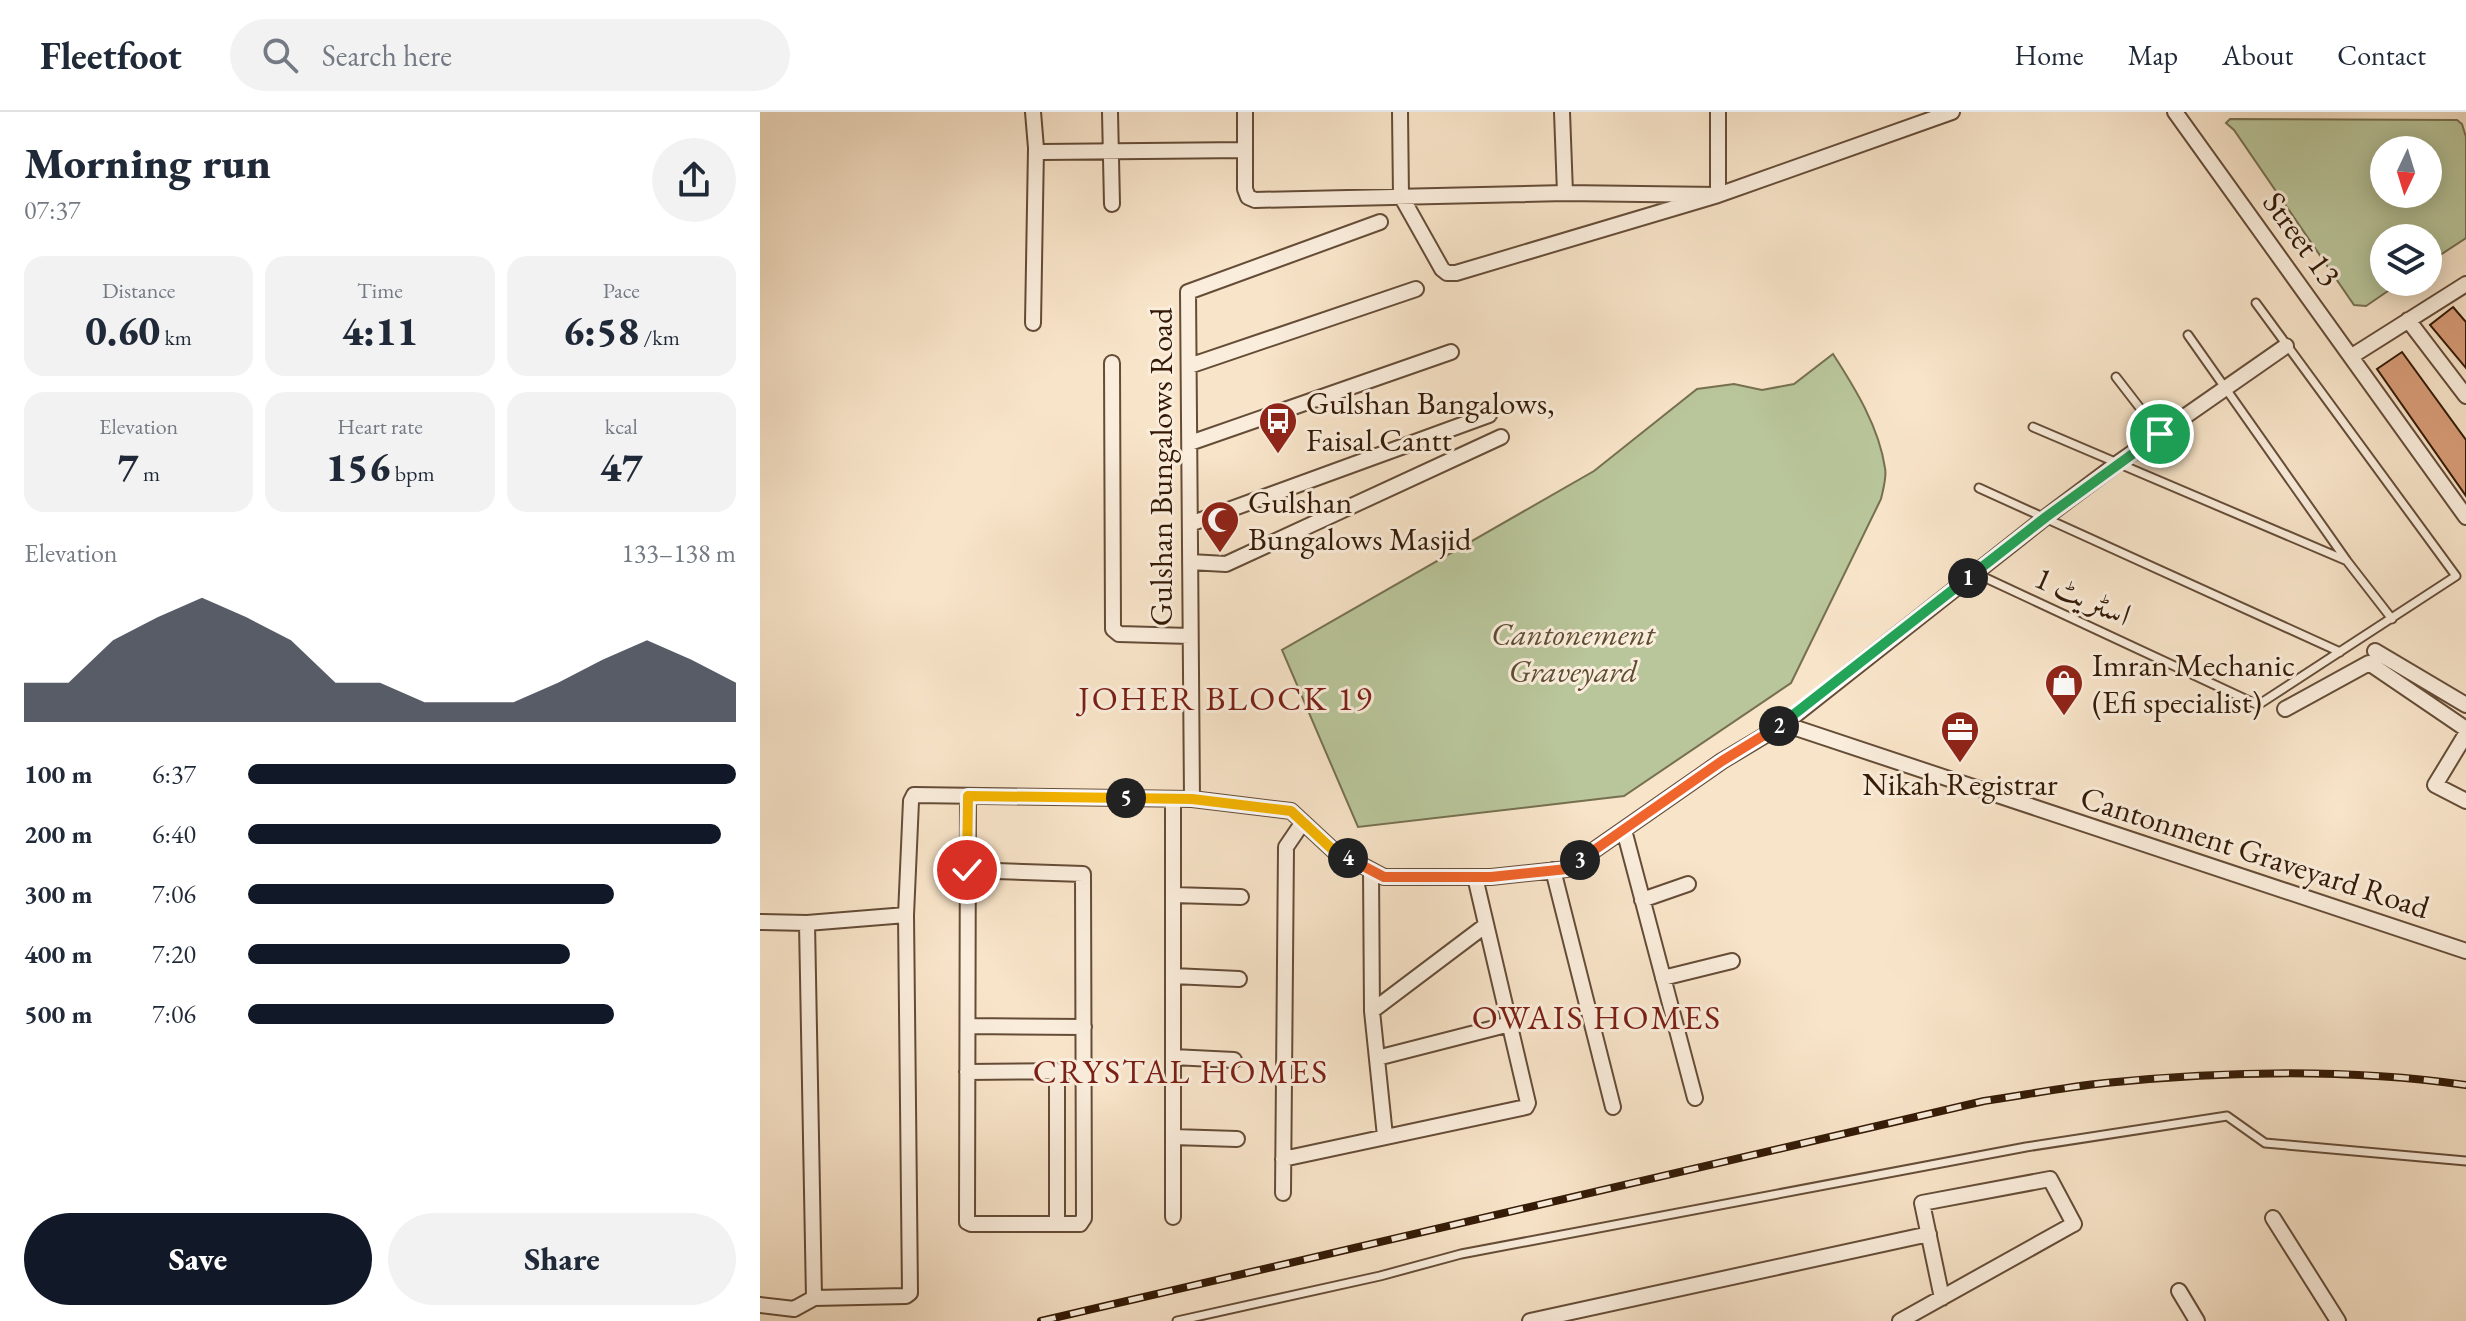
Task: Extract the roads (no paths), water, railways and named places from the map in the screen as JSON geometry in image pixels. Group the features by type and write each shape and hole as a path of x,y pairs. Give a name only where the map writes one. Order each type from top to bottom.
{"street":[{"path":"1033,112 1036,148 1033,323"},
{"path":"1110,112 1112,204"},
{"path":"1245,112 1245,189 1248,197 1255,200 1565,193 1718,195"},
{"path":"1400,112 1401,196 1447,273 1456,273 1718,195 1952,112"},
{"path":"1562,112 1565,193"},
{"path":"1718,112 1718,195"},
{"name":"Street 13","path":"2175,112 2466,517"},
{"path":"1036,148 1042,152 1245,150"},
{"name":"Gulshan Bungalows Road","path":"1192,799 1188,292 1380,222"},
{"path":"2352,356 2466,284"},
{"path":"1189,366 1416,289"},
{"path":"2408,320 2466,396"},
{"path":"761,1308 794,1309 814,1298 906,1296 910,1293 906,915 911,801 914,795 1192,799 1291,811 1333,850 1384,877 1475,877 1567,869 1722,761 1784,724 2046,517 2286,346"},
{"path":"1190,443 1451,352"},
{"path":"1112,363 1113,629 1119,634 1190,636"},
{"path":"1190,524 1489,415"},
{"path":"1190,562 1226,564 1501,437"},
{"path":"2375,651 2466,705"},
{"path":"2285,709 2369,663 2466,731 2435,785 2466,801"},
{"name":"Cantonment Graveyard Road","path":"1784,724 2466,951"},
{"path":"967,870 1083,874 1084,1222 1080,1224 967,1222 967,870 968,796"},
{"path":"1173,799 1173,1217"},
{"path":"1283,1193 1286,847 1303,822"},
{"path":"1624,830 1695,1098"},
{"path":"1371,870 1372,1011 1385,1136"},
{"path":"1553,870 1613,1107"},
{"path":"1283,1159 1526,1107 1529,1099 1475,877"},
{"path":"1642,900 1688,884"},
{"path":"1173,895 1241,897"},
{"path":"760,922 807,923 906,915"},
{"path":"807,923 814,1298"},
{"path":"1372,1011 1486,925"},
{"path":"1663,978 1732,961"},
{"path":"1173,976 1239,979"},
{"path":"1377,1058 1510,1024"},
{"path":"968,1026 1084,1027"},
{"path":"1173,1057 1234,1060"},
{"path":"1057,1071 1057,1224"},
{"path":"967,1072 1084,1071"},
{"path":"1173,1137 1237,1139"},
{"path":"1900,1321 1942,1298 2072,1225 2074,1221 2053,1182 2047,1179 1922,1203 1942,1298"},
{"path":"2273,1218 2338,1321"},
{"path":"1530,1321 1929,1234"},
{"path":"2179,1291 2197,1321"}],"lane":[{"path":"1979,488 2340,652 2456,576 2256,303"},
{"path":"2188,335 2347,561 2392,619"},
{"path":"2116,377 2160,434"},
{"path":"2033,427 2347,561"},
{"name":"اسٹریٹ 1","path":"1975,573 2258,705 2340,652"},
{"path":"1177,1321 1380,1276 1461,1254 2026,1147 2227,1116 2265,1143 2466,1161"}],"railway":[{"path":"1041,1321 1984,1101 2105,1083 2240,1074 2377,1076 2466,1085"}],"place":[{"name":"Gulshan Bangalows, Faisal Cantt","path":"1278,455"},
{"name":"Gulshan Bungalows Masjid","path":"1220,554"},
{"name":"Imran Mechanic (Efi specialist)","path":"2064,717"},
{"name":"Nikah Registrar","path":"1960,764"}],"district":[{"name":"JOHER BLOCK 19","path":"1226,698"},
{"name":"OWAIS HOMES","path":"1597,1017"},
{"name":"CRYSTAL HOMES","path":"1181,1071"}],"park label":[{"name":"Cantonement Graveyard","path":"1573,652"}]}
